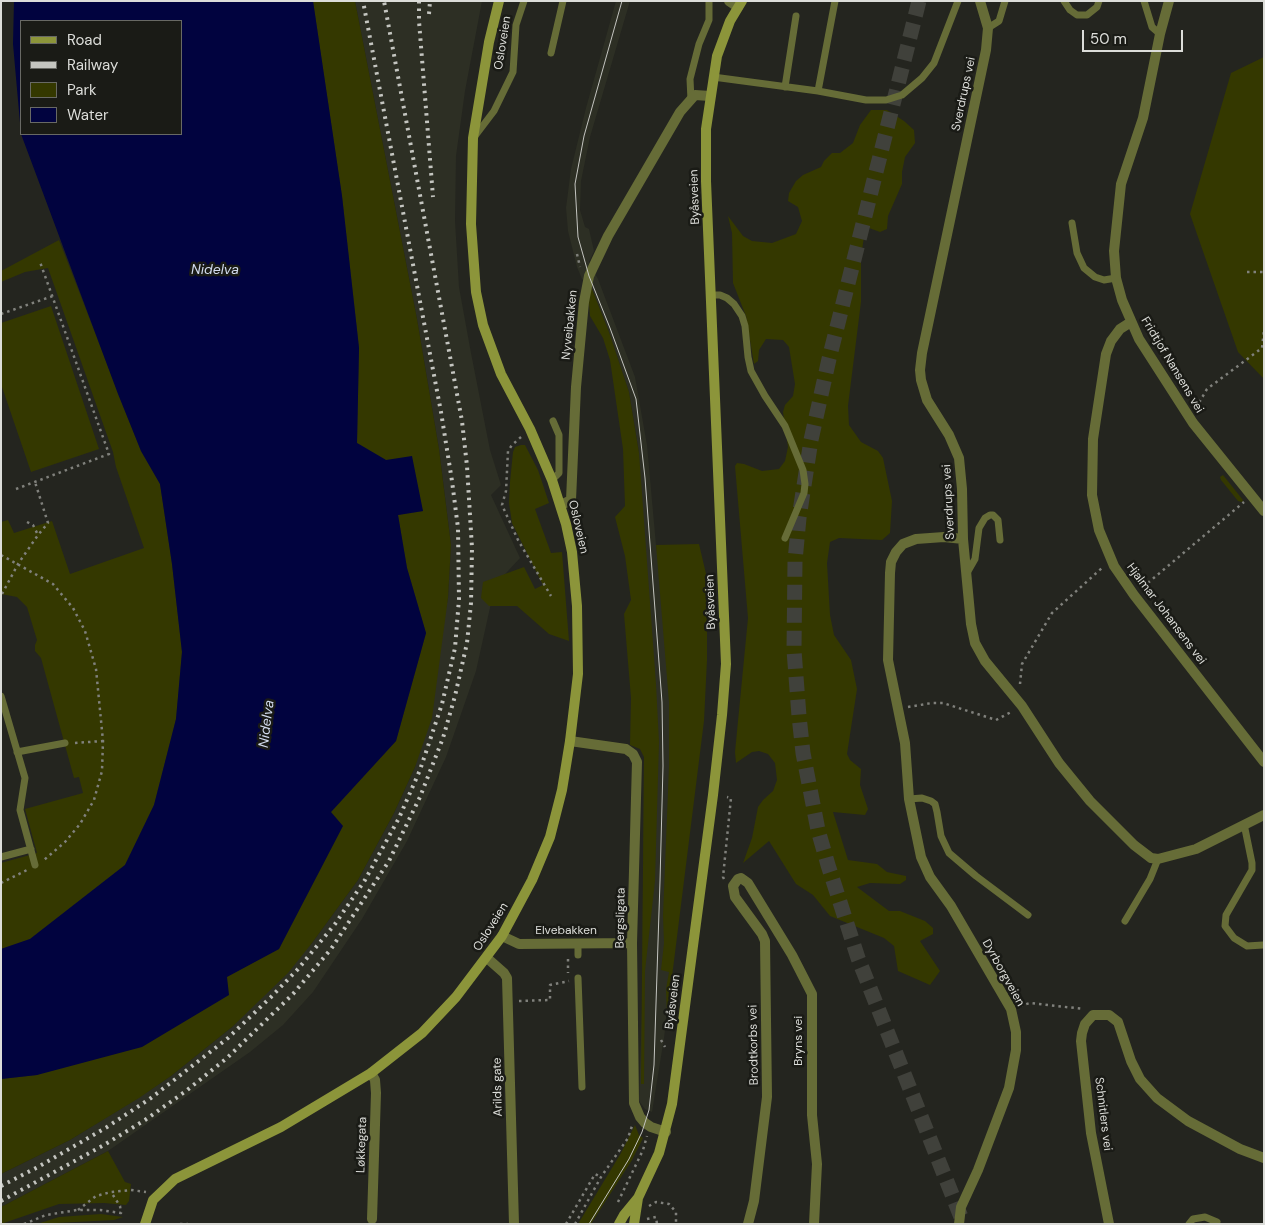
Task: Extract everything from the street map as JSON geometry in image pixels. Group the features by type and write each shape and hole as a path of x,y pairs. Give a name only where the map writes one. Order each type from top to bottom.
{"street":[{"name":"Osloveien","path":"144,1224 150,1206 158,1194 175,1179 280,1126 371,1073 422,1034 456,997 502,936 532,880 550,837 562,790 578,674 577,606 572,552 561,505 552,480 530,429 501,374 483,325 476,292 471,224 473,138 489,42 499,1"},
{"path":"729,1 740,4"},
{"name":"Sverdrups vei","path":"980,1 988,28 984,60 920,370 927,400 949,435 957,452 962,489 963,540 971,624 975,643 985,661 1022,706 1059,763 1090,801 1134,845 1151,858 1158,859"},
{"name":"Fridtjof Nansens vei","path":"1169,1 1160,34 1143,118 1121,184 1114,251 1116,278 1139,339 1190,418 1264,511"},
{"name":"Byåsveien","path":"619,1224 638,1198 659,1153 672,1104 713,795 726,664 706,182 706,129 717,56 740,4"},
{"path":"691,100 695,95 710,96"},
{"name":"Nyveibakken","path":"561,505 571,500 576,387 584,302 589,276 608,236 680,112 691,100"},
{"name":"Hjalmar Johansens vei","path":"1131,322 1120,329 1111,341 1106,354 1093,438 1092,494 1099,530 1111,560 1134,595 1264,762"},
{"name":"Dyrborgveien","path":"960,1224 962,1207 1009,1088 1016,1050 1016,1032 1011,1009 921,857 909,799 905,743 888,660 891,562 896,552 909,541 929,537 963,540"},
{"name":"Bergsligata","path":"570,741 626,750 633,754 637,762 632,943 634,1103 640,1117 651,1127"},
{"path":"1158,859 1196,849 1264,815"},
{"name":"Bryns vei","path":"733,886 741,878 748,883 788,947 812,994 812,1115 817,1164 814,1224"},
{"name":"Brodtkorbs vei","path":"733,886 735,897 765,941 767,1097 754,1201 748,1224"},
{"name":"Elvebakken","path":"502,936 519,944 574,947 632,943"},
{"name":"Arilds gate","path":"487,958 507,978 514,1224"},
{"path":"1096,1014 1109,1015 1118,1022 1131,1061 1140,1079 1157,1098 1188,1121 1240,1149 1264,1158"},
{"name":"Schnitlers vei","path":"1096,1014 1085,1024 1082,1041 1091,1133 1109,1224"},
{"name":"Løkkegata","path":"371,1073 375,1080 376,1093 372,1219"},
{"path":"651,1127 666,1132"},
{"name":"Byåsveien","path":"634,1224 638,1198"}],"lane":[{"name":"Osloveien","path":"473,138 494,111 513,72 516,24 524,1"},
{"path":"551,53 563,1"},
{"path":"691,100 690,79 699,44 709,20 709,1"},
{"path":"818,91 835,1"},
{"path":"713,77 818,91 866,100 886,100 902,95 922,78 934,63 958,1"},
{"path":"988,28 999,21 1005,1"},
{"path":"1064,1 1070,10 1077,15 1087,15 1097,6 1099,1"},
{"path":"1144,1 1152,27 1160,34"},
{"path":"785,87 796,16"},
{"path":"1072,223 1077,253 1084,268 1095,277 1104,280 1116,278"},
{"path":"711,295 720,295 727,298 734,304 742,316 751,371 784,426 803,470 804,493 785,538"},
{"path":"552,480 559,473 560,464 558,435 553,421"},
{"path":"967,573 975,558 977,540 985,518 993,515 998,520 1000,540"},
{"path":"1,696 25,778 20,810 35,866"},
{"path":"17,752 65,743"},
{"path":"909,799 922,798 935,804 941,836 949,853 1028,915"},
{"path":"1244,824 1252,870 1226,915 1225,926 1234,938 1247,946 1263,945"},
{"path":"1,857 31,849"},
{"path":"1125,922 1147,886 1158,859"},
{"path":"578,978 582,1087"},
{"path":"1189,1224 1193,1219 1205,1217 1217,1222"}],"path":[{"path":"16,489 109,454 40,262"},
{"path":"1247,272 1264,272"},
{"path":"1,314 53,296"},
{"path":"1190,418 1207,389 1262,348 1264,330"},
{"path":"530,429 509,448 506,491 502,505 518,540 551,596"},
{"path":"2,594 18,564 48,523 35,482"},
{"path":"1134,595 1241,505"},
{"path":"27,522 33,524 38,535"},
{"path":"1,555 53,584 73,608 85,631 96,669 103,741 102,771 94,800 80,824 46,860 1,883"},
{"path":"1020,686 1022,664 1052,613 1111,560"},
{"path":"898,710 932,703 943,703 996,720 1022,706"},
{"path":"65,743 103,741"},
{"path":"727,797 732,798 723,877 733,886"},
{"path":"508,1001 550,1000 550,985 558,984 558,982 569,982 574,947"},
{"path":"1011,1009 1030,1003 1081,1008 1096,1014"},
{"path":"661,1040 665,1048"},
{"path":"575,1224 601,1178 628,1138 633,1123"},
{"path":"615,1210 643,1150 651,1127"},
{"path":"566,1224 595,1174 601,1178"},
{"path":"77,1210 96,1196 110,1192 131,1190 158,1194"},
{"path":"24,1224 46,1215 77,1210 100,1210 121,1213 120,1206 110,1192"},
{"path":"647,1207 656,1202 669,1204 676,1212 676,1224"},
{"path":"647,1219 656,1217 657,1224"},
{"path":"180,1224 188,1224"}],"shaded area":[{"path":"355,1 482,1 465,91 456,156 455,221 459,287 490,450 501,485 491,495 520,558 495,585 476,671 446,757 407,841 362,919 313,992 283,1025 250,1052 108,1151 1,1207 1,1174 70,1140 171,1076 232,1027 312,943 358,880 394,813 415,767 448,598 451,545 439,449 417,319"},
{"path":"616,1 630,1 590,137 581,181 580,210 585,227 589,229 594,251 589,262 598,279 635,377 647,445 656,545 685,705 672,974 652,1112 645,1109 639,1101 642,1007 644,757 639,453 629,392 609,332 590,284 582,279 577,267 568,231 566,208 571,169"}],"green space":[{"path":"313,1 355,1 417,319 439,449 451,545 448,598 432,718 415,767 394,813 358,880 288,973 232,1027 171,1076 70,1140 1,1174 1,1079 37,1075 279,949 331,812 396,741 426,633 407,568 398,515 423,511 386,460 357,443 359,347 342,196"},
{"path":"1264,57 1264,379 1238,352 1190,214 1231,73"},
{"path":"871,110 887,110 904,121 914,130 915,143 905,157 902,184 888,216 887,229 880,232 869,228 865,230 861,257 861,302 848,406 849,425 861,442 878,451 883,458 892,501 890,533 882,540 839,538 830,542 827,563 830,615 834,635 851,660 857,689 847,754 850,760 861,769 860,785 868,809 865,815 833,812 848,860 877,864 887,872 906,876 906,880 900,884 870,883 857,887 889,911 900,911 925,921 933,928 933,934 920,941 940,971 930,985 898,971 894,946 884,938 830,916 813,895 796,884 769,841 743,863 752,838 758,807 773,791 777,780 775,763 768,754 759,751 752,752 736,763 735,752 748,618 735,466 737,463 744,464 762,471 779,469 785,461 788,447 783,412 785,405 793,396 795,384 789,347 783,340 766,339 759,350 758,361 754,364 746,316 733,283 732,233 728,216 743,236 752,241 772,243 796,234 802,221 798,207 788,201 789,193 796,181 803,175 821,167 832,153 840,153 853,143 860,125"},
{"path":"59,240 141,451 160,484 172,564 182,652 176,719 154,805 125,865 30,939 1,949 1,863 37,853 25,809 83,793 79,777 74,778 41,658 35,651 37,640 27,607 17,597 1,594 1,522 8,520 14,533 52,521 70,574 144,548 116,467 113,452 48,268 25,272 1,282 1,271"},
{"path":"590,284 609,332 629,392 639,453 656,684 659,742 655,881 645,971 644,1084 641,1084 644,757 640,749 630,745 631,698 624,614 631,600 625,556 615,517 625,506 623,449 610,360 603,338 590,316"},
{"path":"51,306 99,449 31,472 1,384 1,323"},
{"path":"525,445 538,470 549,503 535,509 551,553 562,552 569,641 549,634 517,606 489,606 481,598 483,582 524,567 535,589 543,585 512,523 509,503 513,452 515,447"},
{"path":"1223,475 1243,500 1242,502 1238,501 1221,480 1220,477"},
{"path":"699,544 707,578 707,660 704,721 667,1017 666,989 669,972 661,970 664,943 663,916 669,767 669,702 656,545"},
{"path":"635,1125 639,1135 643,1138 632,1160 591,1224 578,1224 621,1153"},
{"path":"108,1151 125,1182 131,1184 129,1201 126,1205 104,1203 59,1204 1,1224 1,1207"},
{"path":"101,1214 123,1217 114,1220 37,1224 59,1217"}],"water":[{"name":"Nidelva","path":"14,1 313,1 342,196 359,348 357,443 386,460 412,456 423,511 398,515 407,568 426,633 396,741 331,812 343,826 279,949 227,977 229,995 142,1047 37,1075 1,1079 1,949 30,939 125,865 154,805 176,719 182,652 172,564 160,484 141,451 118,394 21,135 182,135 182,20 20,20 20,123 13,44"}],"tunnel":[{"path":"919,1 829,359 811,440 799,518 795,561 794,650 803,753 818,830 828,865 858,958 963,1222"}],"tram line":[{"path":"589,1224 629,1159 642,1132 649,1110 654,1065 660,881 663,766 662,702 645,478 636,399 589,276 578,237 575,184 584,136 622,1"}],"railway":[{"path":"1,1186 107,1127 151,1098 228,1038 298,969 335,924 365,880 399,818 420,770 442,704 455,648 459,599 458,528 441,412 363,1"},
{"path":"1,1201 104,1145 145,1120 186,1091 227,1058 293,994 331,949 389,861 420,797 443,738 467,643 471,603 472,548 467,466 462,421 384,1"},
{"path":"419,1 433,197"},
{"path":"429,14 430,1"}]}
